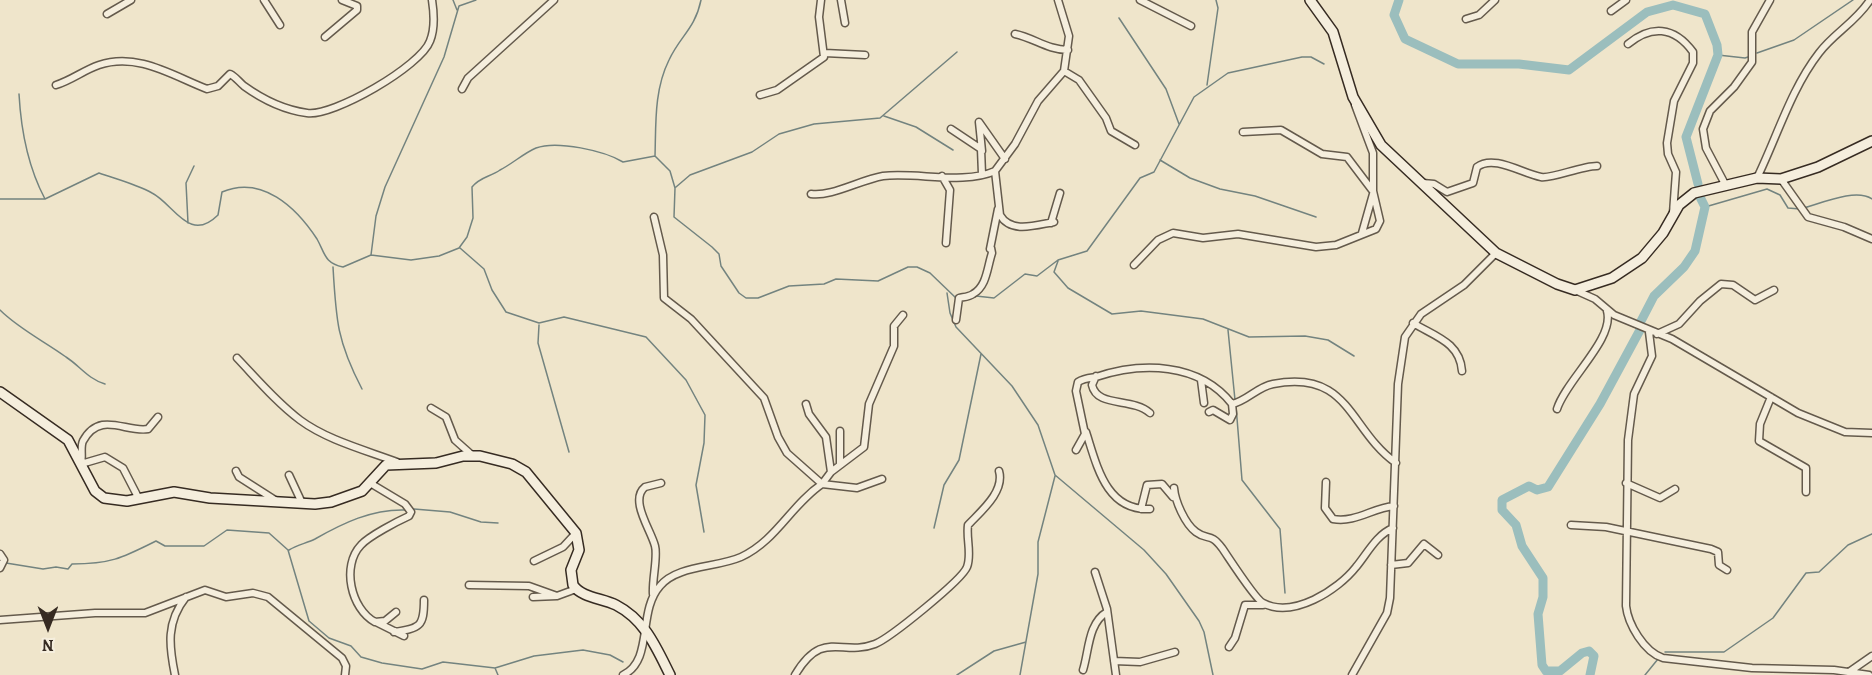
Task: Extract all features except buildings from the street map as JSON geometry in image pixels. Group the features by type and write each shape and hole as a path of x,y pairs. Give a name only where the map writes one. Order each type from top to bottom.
{"street":[{"path":"106,14 131,0"},
{"path":"264,0 280,25"},
{"path":"325,37 357,10 357,6 342,0"},
{"path":"56,85 99,65 135,62 150,64 207,89 213,89 226,76 232,75 258,95 276,104 309,114 320,112 377,88 421,56 432,34 432,0"},
{"path":"462,89 468,78 554,0"},
{"path":"760,94 777,90 816,65 825,53 819,17 821,0"},
{"path":"841,0 844,22"},
{"path":"811,194 827,194 853,183 884,176 942,176 995,171 1005,159 1038,101 1064,71 1068,50 1068,27 1058,0"},
{"path":"1140,0 1191,26"},
{"path":"1134,265 1158,240 1173,233 1203,238 1239,234 1316,247 1336,245 1376,229 1380,221 1373,192 1373,153 1357,116 1337,40 1326,20 1310,0"},
{"path":"1466,19 1479,15 1495,0"},
{"path":"1611,11 1626,0"},
{"path":"1725,184 1706,148 1703,129 1710,111 1734,87 1752,62 1752,32 1770,0"},
{"path":"1757,178 1805,74 1820,52 1857,19 1870,0"},
{"path":"1628,44 1644,32 1659,30 1683,42 1694,52 1693,63 1674,102 1667,143 1668,154 1676,172 1672,196 1673,214"},
{"path":"1015,34 1029,37 1053,49 1068,50"},
{"path":"825,53 866,55"},
{"path":"1064,71 1083,84 1106,118 1111,130 1134,145"},
{"path":"1353,97 1381,145 1496,253 1557,284 1594,299 1607,309 1649,332 1672,339 1771,398 1833,428 1853,434 1872,433"},
{"path":"982,174 979,122 1005,159"},
{"path":"951,129 972,141 982,151"},
{"path":"1243,132 1281,130 1322,154 1347,157 1373,192"},
{"path":"1575,290 1600,283 1629,268 1652,247 1673,214 1686,198 1694,193 1757,178 1781,179 1818,167 1872,141"},
{"path":"1423,183 1434,184 1447,192 1466,187 1473,183 1477,168 1486,163 1526,170 1543,177 1581,167 1598,166"},
{"path":"995,171 1002,218 1010,225 1021,227 1052,222 1060,193"},
{"path":"942,176 950,190 945,243"},
{"path":"1781,179 1808,217 1844,227 1872,239"},
{"path":"1362,233 1373,192"},
{"path":"956,320 959,298 979,290 988,275 987,267 992,253 990,250 999,206"},
{"path":"654,217 663,255 664,298 691,319 765,398 778,437 788,453 822,484 857,488 882,479"},
{"path":"1352,675 1387,613 1392,565 1400,370 1405,337 1421,314 1464,285 1496,253"},
{"path":"1657,334 1679,324 1700,301 1721,284 1733,285 1755,300 1774,290"},
{"path":"1557,409 1567,385 1587,362 1604,331 1609,317 1607,309"},
{"path":"653,594 671,576 728,562 757,548 784,524 831,472 864,447 869,404 894,346 894,326 903,315"},
{"path":"1413,323 1451,345 1459,355 1462,371"},
{"path":"1649,332 1653,352 1632,403 1626,483 1627,613 1642,640 1656,656 1752,668 1849,672 1869,675"},
{"path":"237,358 264,388 303,422 347,443 398,463"},
{"path":"1150,509 1141,509 1121,502 1101,478 1085,429 1076,388 1081,380 1119,369 1180,370 1201,379 1232,404 1233,414 1230,420 1213,410 1209,412"},
{"path":"1096,376 1092,386 1098,395 1110,403 1124,401 1140,405 1150,412"},
{"path":"1201,379 1204,403"},
{"path":"1232,404 1238,403 1259,387 1272,384 1298,382 1317,386 1340,398 1356,416 1369,438 1396,463"},
{"path":"0,392 68,440 99,495 114,501 139,500 174,492 210,498 302,503 331,502 351,497 370,483 381,468 398,463 436,463 473,456 503,460 526,472 576,533 579,550 571,577 576,589"},
{"path":"1771,398 1760,424 1759,441 1806,468 1806,492"},
{"path":"806,404 809,414 826,437 831,472"},
{"path":"431,408 446,417 454,440 473,456"},
{"path":"81,464 82,443 93,431 112,424 142,430 148,429 158,417"},
{"path":"1076,450 1084,438 1085,429"},
{"path":"840,431 840,465"},
{"path":"81,464 105,456 118,463 139,500"},
{"path":"236,471 239,477 275,500"},
{"path":"795,675 812,655 826,646 878,643 915,616 961,576 969,560 968,525 981,513 995,492 1000,480 999,471"},
{"path":"290,475 302,503"},
{"path":"1326,482 1325,508 1333,519 1356,518 1379,508 1394,506"},
{"path":"370,483 405,504 411,512 409,516 363,543 355,556 350,573 351,591 369,617 404,636"},
{"path":"623,675 630,671 639,658 648,606 653,594 656,548 643,516 640,497 642,489 648,485 661,483"},
{"path":"1626,483 1660,498 1675,489"},
{"path":"1141,509 1148,485 1162,484 1177,501 1192,527 1198,533 1214,537 1258,600 1266,604"},
{"path":"1174,488 1177,501"},
{"path":"1571,525 1628,531 1714,550 1718,552 1719,565 1727,570"},
{"path":"1229,647 1235,638 1245,605 1266,604 1288,607 1325,593 1346,578 1381,535 1393,528"},
{"path":"534,561 563,547 576,533"},
{"path":"1392,565 1408,563 1424,544 1438,555"},
{"path":"0,554 4,560 0,568"},
{"path":"1095,572 1107,612 1116,675"},
{"path":"469,585 529,586 557,596"},
{"path":"533,597 557,596 576,589 616,605 645,628 670,675"},
{"path":"0,620 95,613 145,613 205,590 226,597 253,592 268,597 342,658 346,666 345,675"},
{"path":"175,675 170,651 171,625 186,596"},
{"path":"394,632 411,629 421,624 424,617 424,600"},
{"path":"375,622 386,621 396,612"},
{"path":"1083,670 1090,638 1102,615 1107,612"},
{"path":"1114,661 1140,662 1175,652"},
{"path":"1849,672 1872,656"}],"waterway":[{"path":"453,0 457,10"},
{"path":"371,255 376,216 385,187 444,57 459,6 476,0"},
{"path":"655,156 658,95 664,71 673,52 695,18 701,0"},
{"path":"1207,85 1218,8 1216,0"},
{"path":"1399,0 1394,15 1405,39 1458,64 1519,64 1569,70 1647,12 1673,5 1705,14 1717,45 1718,55 1686,137 1698,184"},
{"path":"1757,53 1794,40 1853,0"},
{"path":"1119,18 1166,89 1179,124"},
{"path":"676,187 690,175 752,152 779,134 814,124 880,118 957,52"},
{"path":"1718,55 1745,58 1751,56"},
{"path":"976,296 994,298 1025,274 1037,276 1058,260 1087,251 1140,178 1154,172 1194,97 1228,73 1302,57 1311,57 1324,64"},
{"path":"19,94 26,148 45,199"},
{"path":"884,116 916,127 953,150"},
{"path":"0,199 45,199 99,173 152,193 182,219 190,224 199,225 208,223 218,215 222,192 237,188 251,188 277,197 288,206 309,227 329,260 343,267 371,255 411,260 439,256 459,248 467,237 473,218 472,187 475,184 536,148 568,146 593,151 623,162 655,156 670,171 675,188 674,217 719,254 721,266 739,293 746,298 758,298 789,286 824,284 836,279 878,281 908,267 917,267 930,273 957,299"},
{"path":"1160,160 1190,178 1220,189 1255,196 1316,217"},
{"path":"188,223 186,183 194,166"},
{"path":"1705,207 1767,189 1780,195 1788,208 1800,209"},
{"path":"1640,323 1654,296 1684,267 1695,251 1705,207 1699,195"},
{"path":"1804,208 1848,196 1857,195 1872,199"},
{"path":"460,248 484,269 492,290 506,312 539,323 564,317 646,337 686,380 705,415 704,443 696,485 704,532"},
{"path":"1058,261 1054,272 1068,288 1112,314 1141,311 1203,319 1249,337 1305,336 1328,340 1354,356"},
{"path":"333,267 339,330 347,357 362,389"},
{"path":"947,293 950,313 956,327 1012,386 1038,425 1055,475 1144,550 1166,574 1199,621 1204,632 1213,675"},
{"path":"0,310 89,376 105,384"},
{"path":"539,325 538,343 569,452"},
{"path":"1228,330 1235,400"},
{"path":"1590,675 1594,656 1589,651 1582,653 1560,671 1546,671 1542,665 1538,614 1543,597 1543,578 1522,546 1516,525 1502,510 1502,500 1529,486 1537,490 1548,487 1600,404 1640,330"},
{"path":"934,528 944,485 959,460 981,354"},
{"path":"1236,406 1242,480 1280,529 1285,593"},
{"path":"1020,675 1038,574 1038,542 1055,476"},
{"path":"414,509 450,512 481,522 498,523"},
{"path":"289,550 358,518 381,512 405,510"},
{"path":"6,563 43,569 56,567 68,569 72,564 97,563 116,559 156,541 165,546 204,546 227,530 269,533 288,550 309,621 329,638 351,646 361,657 382,663 422,669 443,662 495,668 534,656 583,650 610,655 623,662"},
{"path":"1665,652 1724,652 1773,618 1806,573 1819,572 1848,545 1872,534"},
{"path":"957,675 994,651 1026,642"},
{"path":"1645,675 1658,659"},
{"path":"495,668 498,675"}]}
